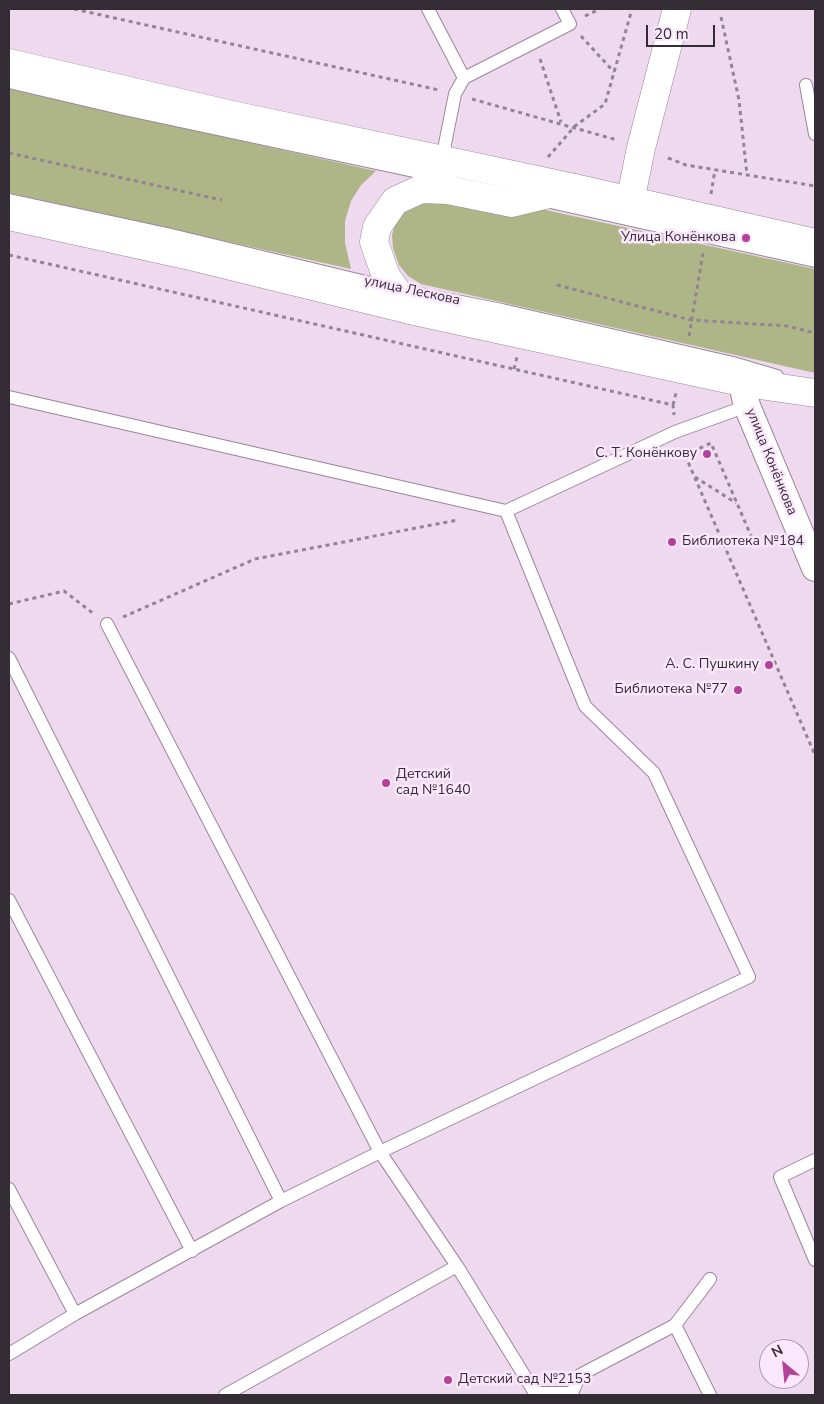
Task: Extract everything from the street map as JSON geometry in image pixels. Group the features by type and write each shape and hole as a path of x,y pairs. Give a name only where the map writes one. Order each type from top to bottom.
{"main road":[{"path":"630,202 641,148 677,9"},
{"path":"9,63 232,115 574,188 814,244"},
{"path":"403,300 386,276 374,242 377,227 395,201 422,189 448,190 512,203 536,199 574,188"},
{"name":"улица Лескова","path":"9,216 403,300 746,394 815,393"}],"street":[{"name":"улица Конёнкова","path":"746,394 815,568"}],"lane":[{"path":"428,9 464,78"},
{"path":"442,159 455,94 464,78 570,24 562,9"},
{"path":"9,82 124,109 345,155 536,199 814,244"},
{"path":"806,84 815,134"},
{"name":"улица Лескова","path":"9,200 167,234 403,300 502,310 714,359 815,387"},
{"path":"9,397 506,510 675,432 746,394"},
{"path":"9,1354 75,1314 280,1202 380,1152 749,977 654,773 585,706 506,510"},
{"path":"107,624 380,1152 457,1266 535,1393 572,1394 580,1375 675,1325 710,1280"},
{"path":"9,658 280,1202"},
{"path":"9,900 192,1251"},
{"path":"815,1160 780,1177 815,1260"},
{"path":"9,1190 75,1314"},
{"path":"225,1395 457,1266"},
{"path":"675,1325 710,1395"}],"path":[{"path":"74,9 455,94 620,140"},
{"path":"546,160 575,126 605,104 632,9"},
{"path":"721,17 740,100 747,175"},
{"path":"570,24 614,72"},
{"path":"534,42 561,123"},
{"path":"9,154 222,200"},
{"path":"668,158 686,165 815,186"},
{"path":"710,197 715,170"},
{"path":"688,344 703,250"},
{"path":"9,255 673,405 675,432 815,755"},
{"path":"557,285 691,320 787,326 815,333"},
{"path":"685,455 711,443 755,544"},
{"path":"694,477 737,503"},
{"path":"9,604 64,591 107,624 255,559 467,518"}],"green space":[{"path":"9,89 376,171 361,185 351,201 345,221 345,243 351,269 9,193"},
{"path":"421,197 541,209 815,269 815,373 421,284 408,276 399,265 393,248 392,235 397,218"}],"place":[{"name":"Улица Конёнкова","path":"746,238"},
{"name":"С. Т. Конёнкову","path":"707,454"},
{"name":"Библиотека №184","path":"672,542"},
{"name":"А. С. Пушкину","path":"769,665"},
{"name":"Библиотека №77","path":"738,690"},
{"name":"Детский сад №1640","path":"386,783"},
{"name":"Детский сад №2153","path":"448,1380"}]}
